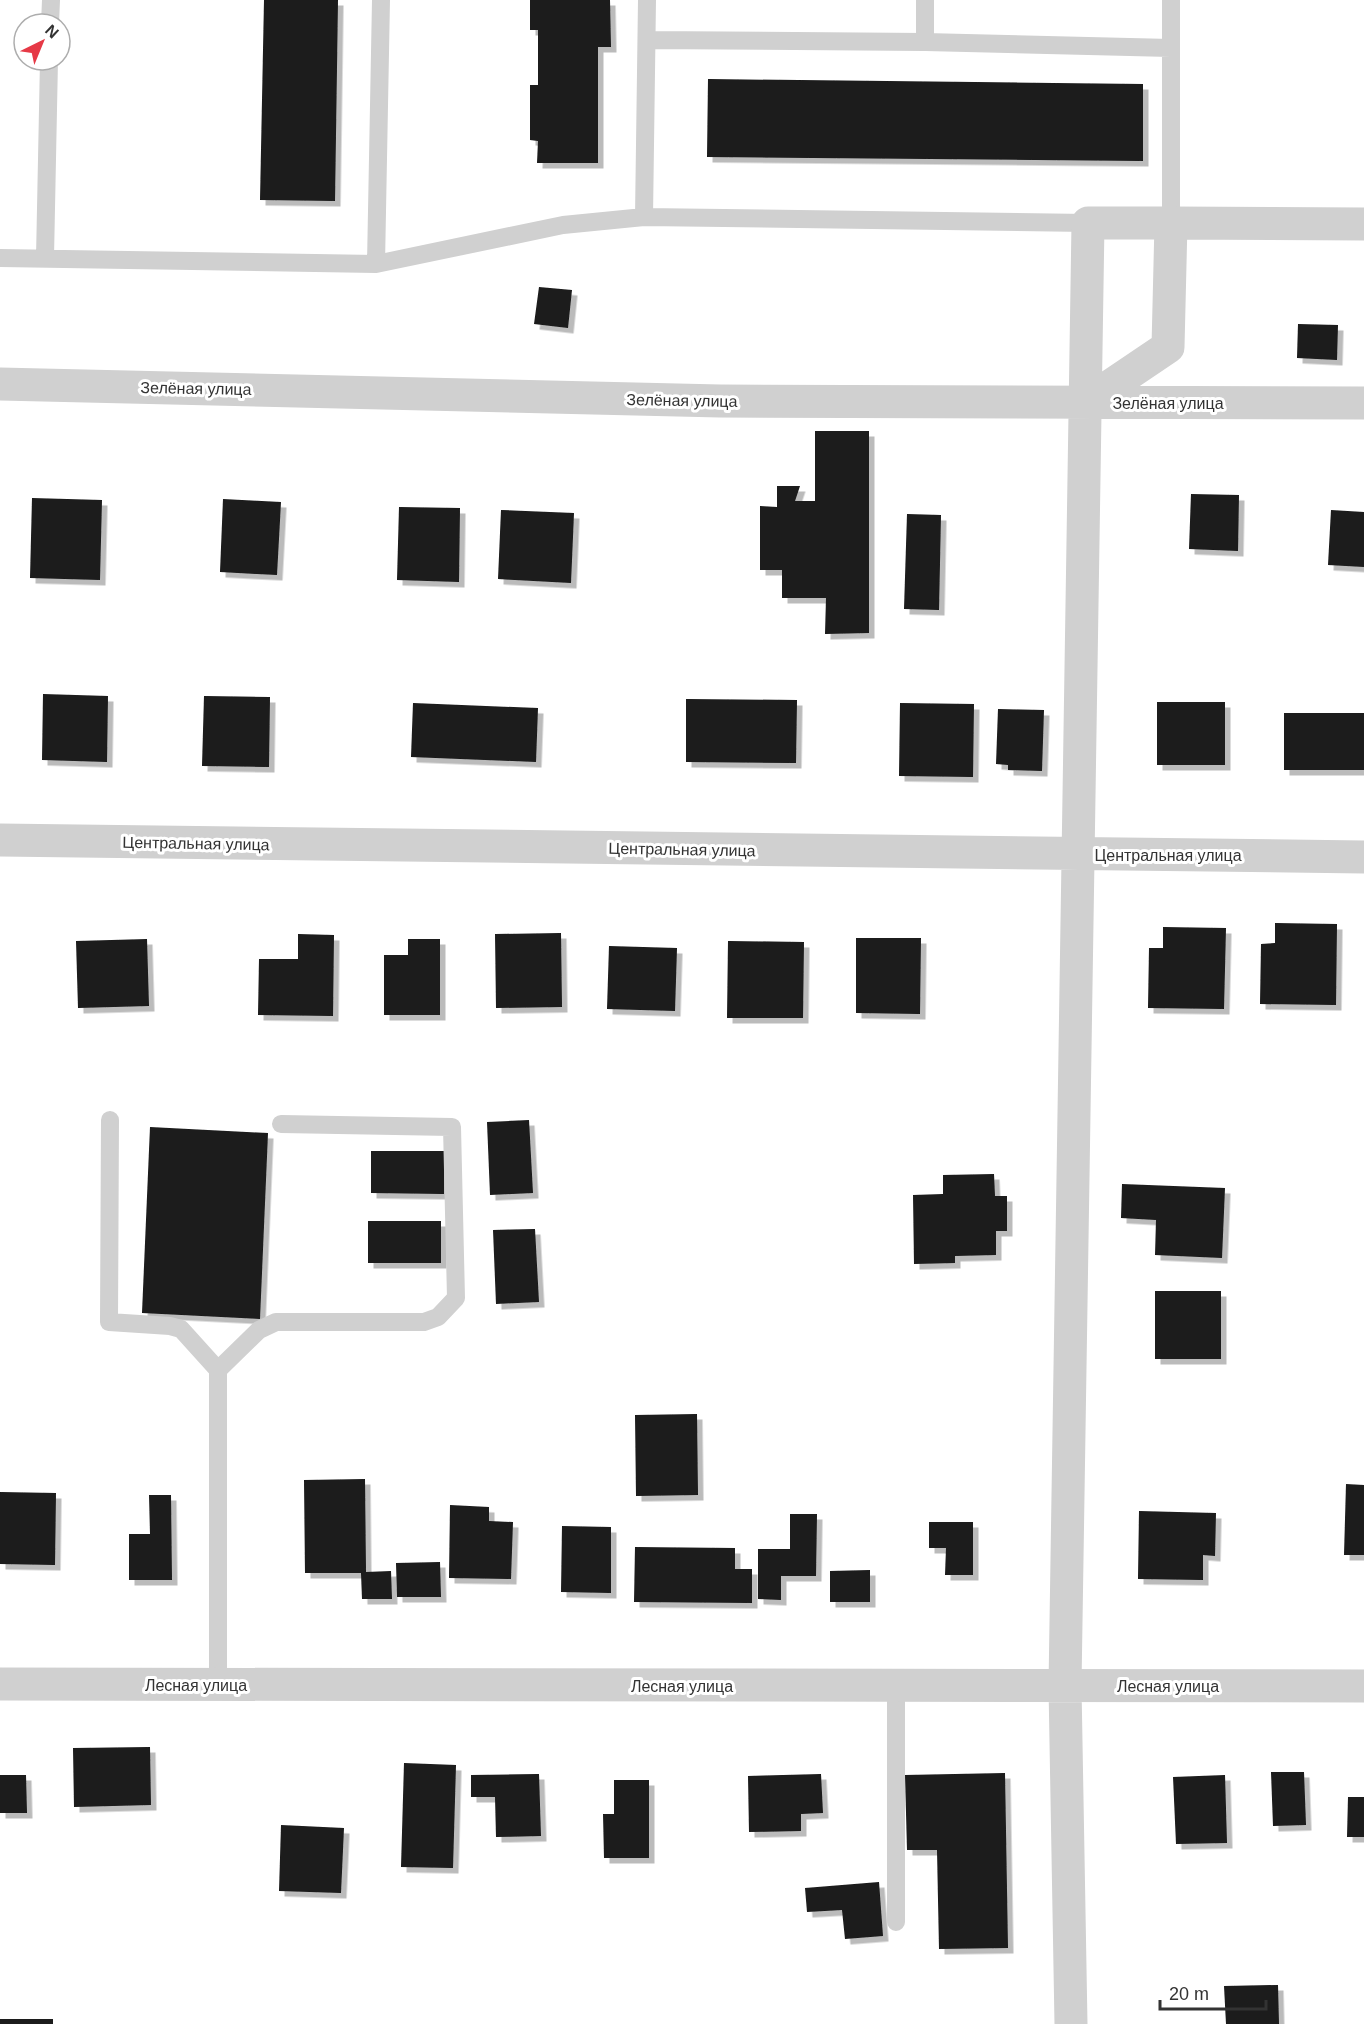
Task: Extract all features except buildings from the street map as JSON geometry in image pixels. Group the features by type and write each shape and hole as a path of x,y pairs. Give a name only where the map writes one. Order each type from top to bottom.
{"street":[{"path":"1071,2024 1065,1686 1088,223 1364,224"},
{"path":"1084,403 1168,347 1171,223"},
{"name":"Зелёная улица","path":"0,384 720,401 1364,403"},
{"name":"Центральная улица","path":"0,840 1078,855 1364,856"},
{"name":"Лесная улица","path":"0,1684 1364,1686"}],"lane":[{"path":"376,264 381,0"},
{"path":"644,217 647,0"},
{"path":"925,0 925,42"},
{"path":"1171,0 1171,223"},
{"path":"646,40 925,42 1171,48"},
{"path":"45,258 49,72"},
{"path":"0,258 376,264 563,225 644,217 1088,223"},
{"path":"110,1120 109,1322 170,1326 181,1329 218,1370 218,1685"},
{"path":"218,1370 259,1330 276,1322 424,1322 438,1317 456,1298 452,1127 281,1124"},
{"path":"896,1687 896,1922"}]}
